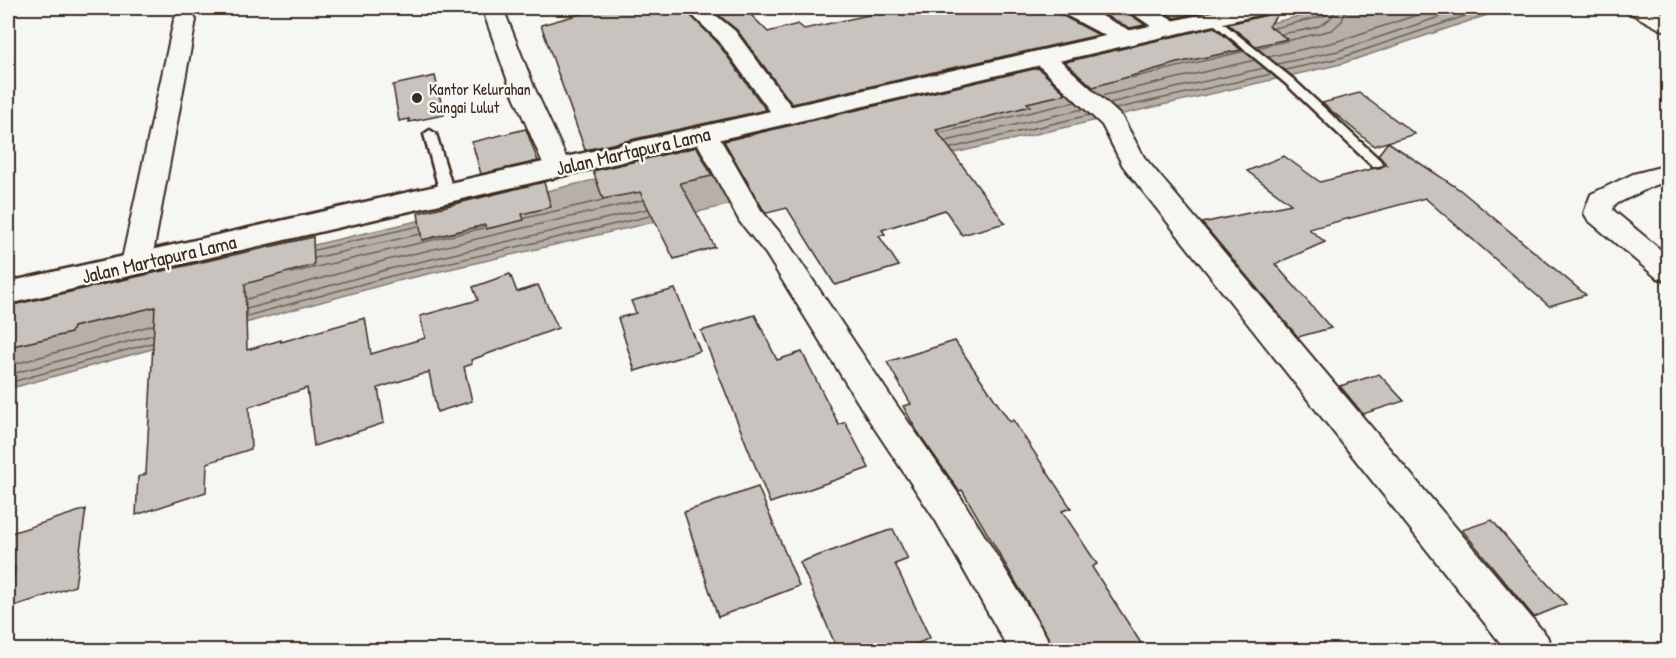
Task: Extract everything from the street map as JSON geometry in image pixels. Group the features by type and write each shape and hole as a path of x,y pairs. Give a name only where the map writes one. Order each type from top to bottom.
{"main road":[{"name":"Jalan Martapura Lama","path":"8,293 558,168 710,141 787,117 1047,61 1193,21 1258,8"}],"street":[{"path":"492,8 522,87 558,168"},
{"path":"695,8 727,36 787,117"},
{"path":"1070,8 1127,38"},
{"path":"1140,8 1193,21"},
{"path":"1638,8 1668,24"},
{"path":"1654,8 1668,15"},
{"path":"136,264 185,20"},
{"path":"1047,61 1113,122 1131,160 1532,651"},
{"path":"710,141 750,215 776,247 879,407 949,510 1031,651"},
{"path":"1668,173 1643,180 1601,200 1598,213 1668,271"}],"lane":[{"path":"1193,21 1289,81 1376,164"},
{"path":"430,134 447,194"}],"water":[{"path":"1335,8 1508,8 1341,64 393,282 8,389 8,316"}],"building":[{"path":"602,8 683,8 717,42 766,110 585,150 541,25"},
{"path":"710,8 744,8 768,32 798,24 804,29 901,8 1057,8 1061,15 1099,35 792,104 737,30"},
{"path":"1090,8 1128,8 1131,15 1145,25 1130,28"},
{"path":"1157,8 1222,8 1174,18"},
{"path":"1271,8 1282,8 1269,26 1287,39 1256,46 1228,24 1267,15"},
{"path":"1214,27 1241,50 1177,63 1093,87 1065,62"},
{"path":"1038,68 1066,94 1027,103 1030,106 936,130 1005,223 962,235 945,210 882,230 885,234 879,236 899,266 835,285 787,208 767,213 763,209 724,141"},
{"name":"Kantor Kelurahan Sungai Lulut","path":"435,76 444,115 409,122 409,119 399,121 393,85"},
{"path":"1359,93 1415,134 1374,146 1322,103"},
{"path":"526,129 538,161 481,174 472,142"},
{"path":"1388,142 1459,189 1586,295 1549,306 1425,198 1309,229 1325,242 1275,264 1331,328 1298,337 1202,223 1291,204 1247,171 1284,156 1320,182 1387,165 1378,155"},
{"path":"697,147 712,176 680,183 715,247 674,259 640,192 603,199 593,171"},
{"path":"544,182 551,207 522,214 524,220 486,229 485,225 422,240 418,213"},
{"path":"313,237 314,265 245,284 247,350 365,318 371,354 425,338 420,316 478,300 473,287 510,274 517,292 538,285 558,328 471,360 472,364 464,367 472,401 437,412 429,372 378,388 384,423 314,446 307,388 249,407 251,449 207,463 206,492 136,515 138,477 146,474 155,307 73,327 71,333 8,347 8,306"},
{"path":"675,289 700,351 635,371 618,318 636,313 631,301"},
{"path":"755,315 777,360 802,352 839,425 845,422 869,468 770,503 701,331"},
{"path":"955,341 1010,422 1013,420 1071,508 1062,511 1097,564 1092,567 1146,651 1056,651 962,490 959,491 917,431 903,406 911,404 887,362"},
{"path":"1379,374 1404,401 1363,414 1340,386"},
{"path":"758,487 799,586 718,617 684,512"},
{"path":"86,509 75,586 9,608 15,568 8,570 8,534"},
{"path":"1492,520 1566,604 1534,617 1462,530"},
{"path":"893,529 908,559 895,564 930,638 901,651 838,651 800,562"}],"place":[{"name":"Kantor Kelurahan Sungai Lulut","path":"417,98"}]}
